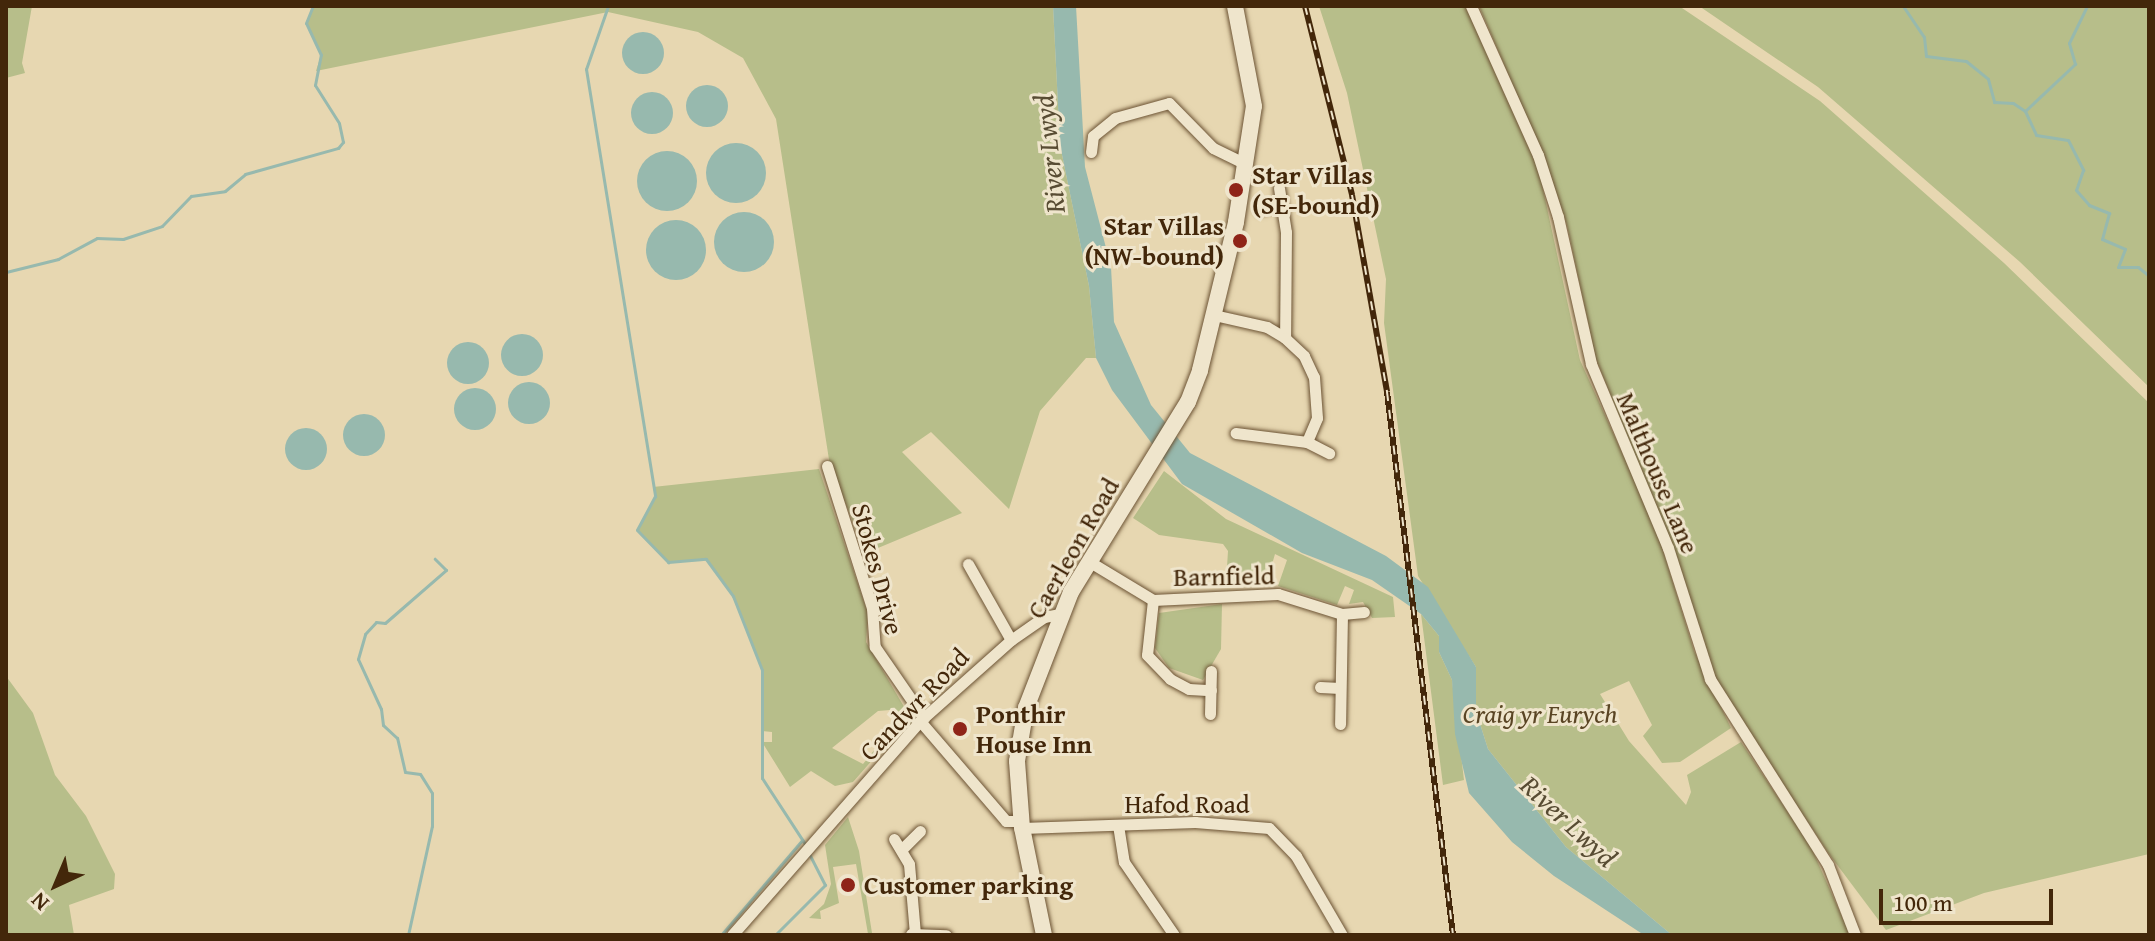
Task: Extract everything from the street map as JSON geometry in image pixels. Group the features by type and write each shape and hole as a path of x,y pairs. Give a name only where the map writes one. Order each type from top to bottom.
{"main road":[{"name":"Caerleon Road","path":"1044,935 1022,824 1017,761 1021,734 1059,614 1172,426 1200,370 1246,164 1254,106 1235,6"}],"street":[{"name":"Malthouse Lane","path":"1471,6 1538,155 1558,217 1591,364 1668,548 1710,679 1828,865 1855,935"},
{"path":"1091,152 1093,136 1115,118 1169,103 1213,148 1246,164"},
{"path":"1279,188 1287,256 1285,338"},
{"path":"1260,209 1280,203"},
{"path":"1214,315 1267,327 1285,338 1304,356 1314,377 1317,418 1307,442"},
{"path":"1236,433 1254,438 1307,442 1329,453"},
{"path":"1249,452 1254,438"},
{"name":"Stokes Drive","path":"827,466 872,608 875,647 922,719 996,810 1006,821 1022,824"},
{"name":"Barnfield","path":"1090,562 1153,600 1278,594 1342,614 1364,612"},
{"path":"968,564 1011,640"},
{"name":"Barnfield","path":"1153,600 1147,655 1170,679 1189,689 1211,690"},
{"name":"Candwr Road","path":"732,935 803,859 922,719 1011,640 1044,617 1059,614"},
{"path":"1340,724 1342,614"},
{"path":"1210,714 1211,671"},
{"path":"1320,687 1340,688"},
{"name":"Hafod Road","path":"1022,824 1195,822 1269,828 1296,856 1342,935"},
{"path":"1118,825 1124,862 1174,935"},
{"path":"903,848 920,831"},
{"path":"894,839 903,848 914,890 911,934 946,935"}],"green space":[{"path":"6,6 32,6 22,63 25,73 6,78"},
{"path":"313,6 1053,6 1060,145 1089,286 1096,358 1086,358 1040,411 1009,509 931,432 902,452 962,513 866,553 830,466 776,119 743,58 698,32 608,12 316,71 321,55 306,23"},
{"name":"Craig yr Eurych","path":"1319,6 1465,6 1539,171 1580,360 1656,528 1694,651 1731,728 1680,762 1662,763 1643,736 1652,725 1629,681 1600,694 1629,741 1686,805 1691,792 1687,775 1741,742 1811,847 1850,935 1672,935 1566,847 1488,749 1476,711 1476,667 1418,576 1384,323 1386,279 1347,93"},
{"path":"1479,6 1679,6 1820,101 2004,263 2149,403 2149,854 1984,893 1886,930 1829,854 1727,700 1711,668 1677,560 1596,359 1567,225 1546,162"},
{"path":"1699,6 2149,6 2149,387 2020,262 1818,87"},
{"path":"819,469 868,614 866,642 913,722 907,728 890,710 878,711 832,748 863,764 880,743 889,741 853,782 835,786 811,771 790,787 762,742 772,742 772,732 762,731 762,670 733,596 706,560 668,562 637,530 655,496 653,487"},
{"path":"1164,471 1226,519 1393,597 1395,617 1372,618 1363,602 1349,604 1354,590 1345,586 1337,605 1278,586 1287,560 1275,554 1266,585 1226,583 1228,551 1223,544 1159,535 1133,518"},
{"path":"1222,604 1221,649 1203,680 1169,668 1155,648 1159,613"},
{"path":"1421,614 1439,636 1439,652 1452,680 1464,780 1443,785"},
{"path":"6,676 33,713 55,775 86,816 115,874 114,889 69,905 74,935 6,935"},
{"path":"848,817 859,851 872,933 868,934 856,864 833,867 839,903 820,911 821,919 809,918 824,904 831,884 825,845"}],"water":[{"path":"1053,6 1076,6 1085,167 1111,267 1114,322 1151,405 1190,453 1386,556 1428,587 1476,667 1476,711 1488,749 1566,847 1672,935 1644,935 1554,876 1512,842 1469,793 1455,734 1452,680 1439,652 1439,636 1421,614 1372,580 1302,553 1182,484 1112,390 1096,358 1089,286 1060,145"},
{"path":"643,32 658,38 664,53 658,68 643,74 628,68 622,53 628,38"},
{"path":"707,85 722,91 728,106 722,121 707,127 692,121 686,106 692,91"},
{"path":"652,92 667,98 673,113 667,128 652,134 637,128 631,113 637,98"},
{"path":"736,143 757,152 766,173 757,194 736,203 715,194 706,173 715,152"},
{"path":"667,151 688,160 697,181 688,202 667,211 646,202 637,181 646,160"},
{"path":"744,212 765,221 774,242 765,263 744,272 723,263 714,242 723,221"},
{"path":"676,220 697,229 706,250 697,271 676,280 655,271 646,250 655,229"},
{"path":"522,334 537,340 543,355 537,370 522,376 507,370 501,355 507,340"},
{"path":"468,342 483,348 489,363 483,378 468,384 453,378 447,363 453,348"},
{"path":"529,382 544,388 550,403 544,418 529,424 514,418 508,403 514,388"},
{"path":"475,388 490,394 496,409 490,424 475,430 460,424 454,409 460,394"},
{"path":"364,414 379,420 385,435 379,450 364,456 349,450 343,435 349,420"},
{"path":"306,428 321,434 327,449 321,464 306,470 291,464 285,449 291,434"}],"waterway":[{"path":"6,272 58,259 97,238 123,239 162,226 191,196 225,191 245,174 338,148 343,142 339,123 315,85 321,55 306,23 313,6"},
{"path":"608,6 586,69 655,496 637,530 668,562 706,559 733,596 762,670 762,778 805,844"},
{"path":"1903,6 1924,37 1926,56 1966,61 1988,79 1994,102 2013,103 2025,111 2036,135 2068,140 2083,170 2076,190 2089,205 2109,213 2102,239 2125,249 2118,267 2138,267 2149,276"},
{"path":"2025,111 2075,64 2069,43 2087,6"},
{"path":"408,935 432,826 432,793 420,774 405,772 397,738 383,725 381,709 358,659 365,634 376,622 385,623 446,570 435,559"},
{"path":"721,935 802,840"},
{"path":"775,935 825,885 808,851"}],"railway":[{"path":"1305,6 1352,195 1387,392 1453,935"}],"place":[{"name":"Star Villas (SE-bound)","path":"1236,190"},
{"name":"Star Villas (NW-bound)","path":"1240,241"},
{"name":"Ponthir House Inn","path":"960,729"},
{"name":"Customer parking","path":"848,885"}],"water label":[{"name":"River Lwyd","path":"1049,154"},
{"name":"River Lwyd","path":"1569,821"}]}
